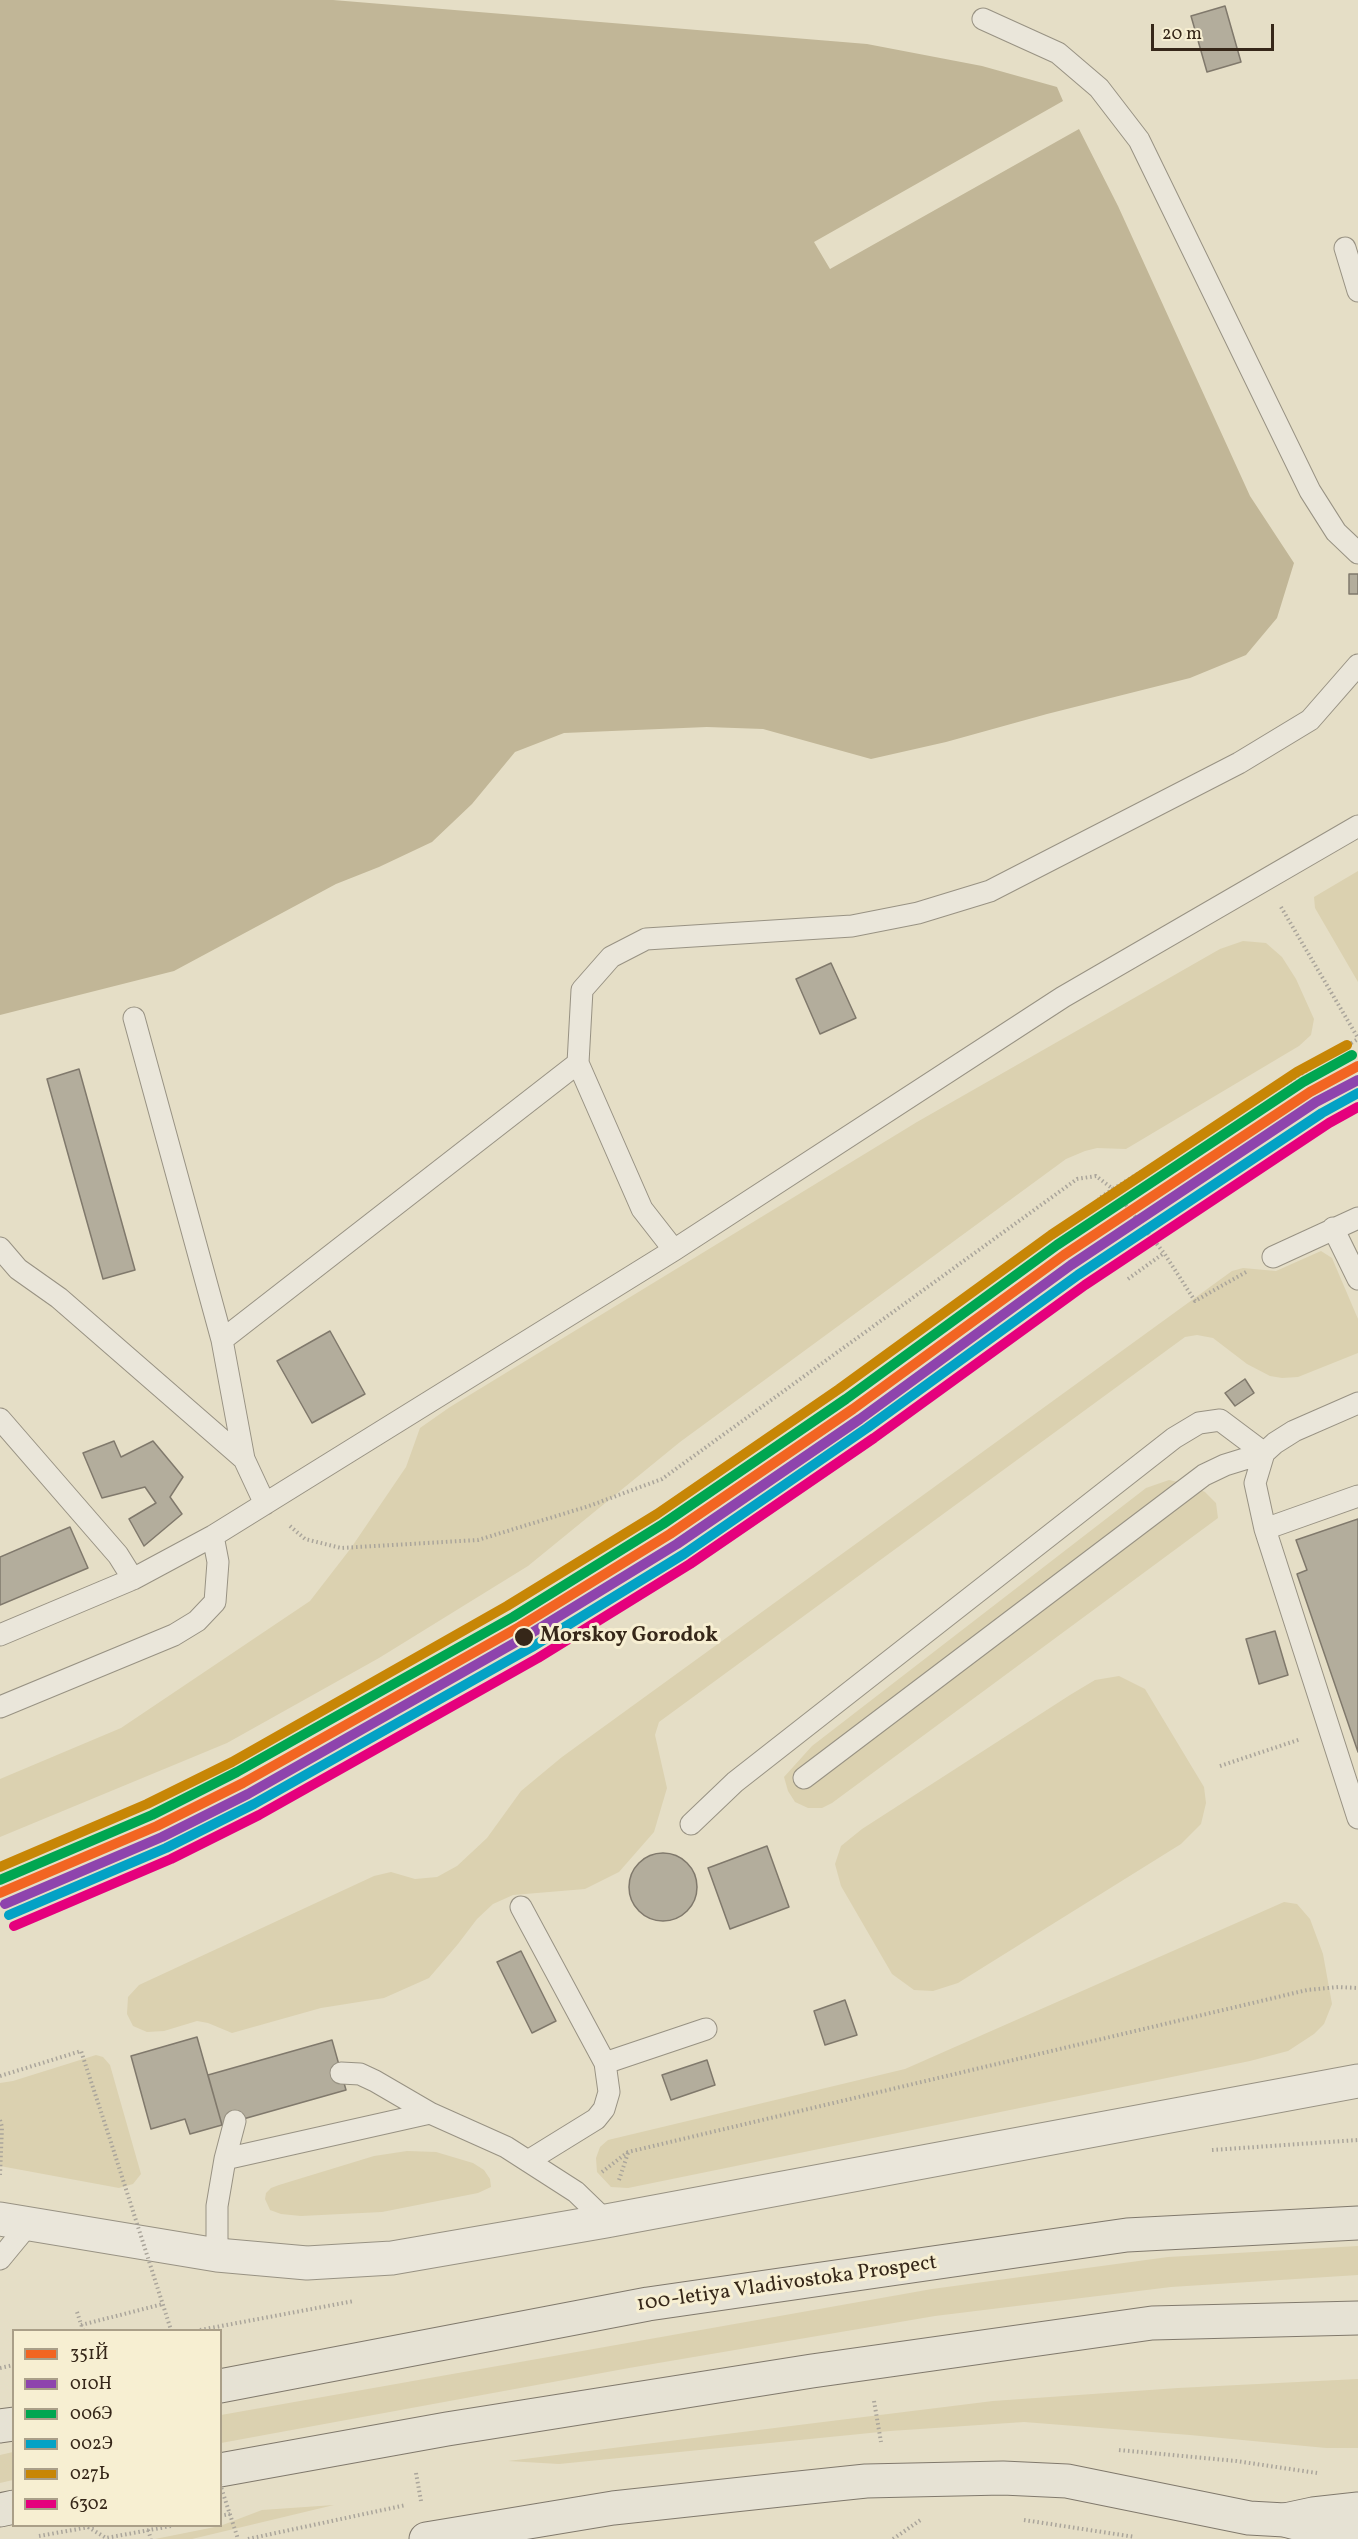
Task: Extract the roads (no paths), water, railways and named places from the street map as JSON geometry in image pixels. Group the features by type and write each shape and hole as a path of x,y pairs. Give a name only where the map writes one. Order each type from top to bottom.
{"main road":[{"name":"100-letiya Vladivostoka Prospect","path":"222,2386 648,2304 1127,2235 1358,2223"},
{"path":"222,2470 447,2429 812,2371 1152,2323 1358,2318"},
{"path":"426,2539 613,2508 866,2481 1004,2478 1067,2481 1249,2518 1285,2520 1353,2539"},
{"path":"1285,2520 1358,2509"}],"street":[{"path":"14,2222 217,2255 307,2263 392,2258 606,2221 1358,2081"}],"lane":[{"path":"983,19 1058,54 1099,88 1139,140 1310,491 1336,532 1350,548 1358,553"},
{"path":"1345,248 1358,291"},
{"path":"674,1250 642,1209 578,1063 582,990 612,957 646,939 852,926 918,913 990,891 1239,763 1310,720 1358,665"},
{"path":"0,1635 133,1579 213,1536 674,1250 1062,997 1358,826"},
{"path":"134,1018 222,1340 244,1459 265,1504"},
{"path":"222,1340 578,1063"},
{"path":"1273,1257 1358,1218"},
{"path":"1333,1228 1358,1279"},
{"path":"0,1248 18,1269 59,1298 244,1459"},
{"path":"804,1778 1204,1474 1264,1453 1294,1431 1358,1403"},
{"path":"0,1419 118,1556 133,1579"},
{"path":"691,1824 742,1777 1174,1438 1199,1423 1221,1420 1264,1453"},
{"path":"1264,1453 1255,1483 1265,1529 1358,1818"},
{"path":"1265,1529 1358,1496"},
{"path":"0,1707 174,1635 197,1621 215,1602 218,1562 213,1536"},
{"path":"521,1907 605,2063 609,2092 604,2109 597,2119 528,2161"},
{"path":"605,2063 706,2030"},
{"path":"341,2073 360,2074 430,2113 498,2143 576,2192 606,2221"},
{"path":"225,2159 430,2113"},
{"path":"217,2255 217,2206 225,2159 235,2121"},
{"path":"0,2259 14,2222"}],"place":[{"name":"Morskoy Gorodok","path":"524,1637"}]}
